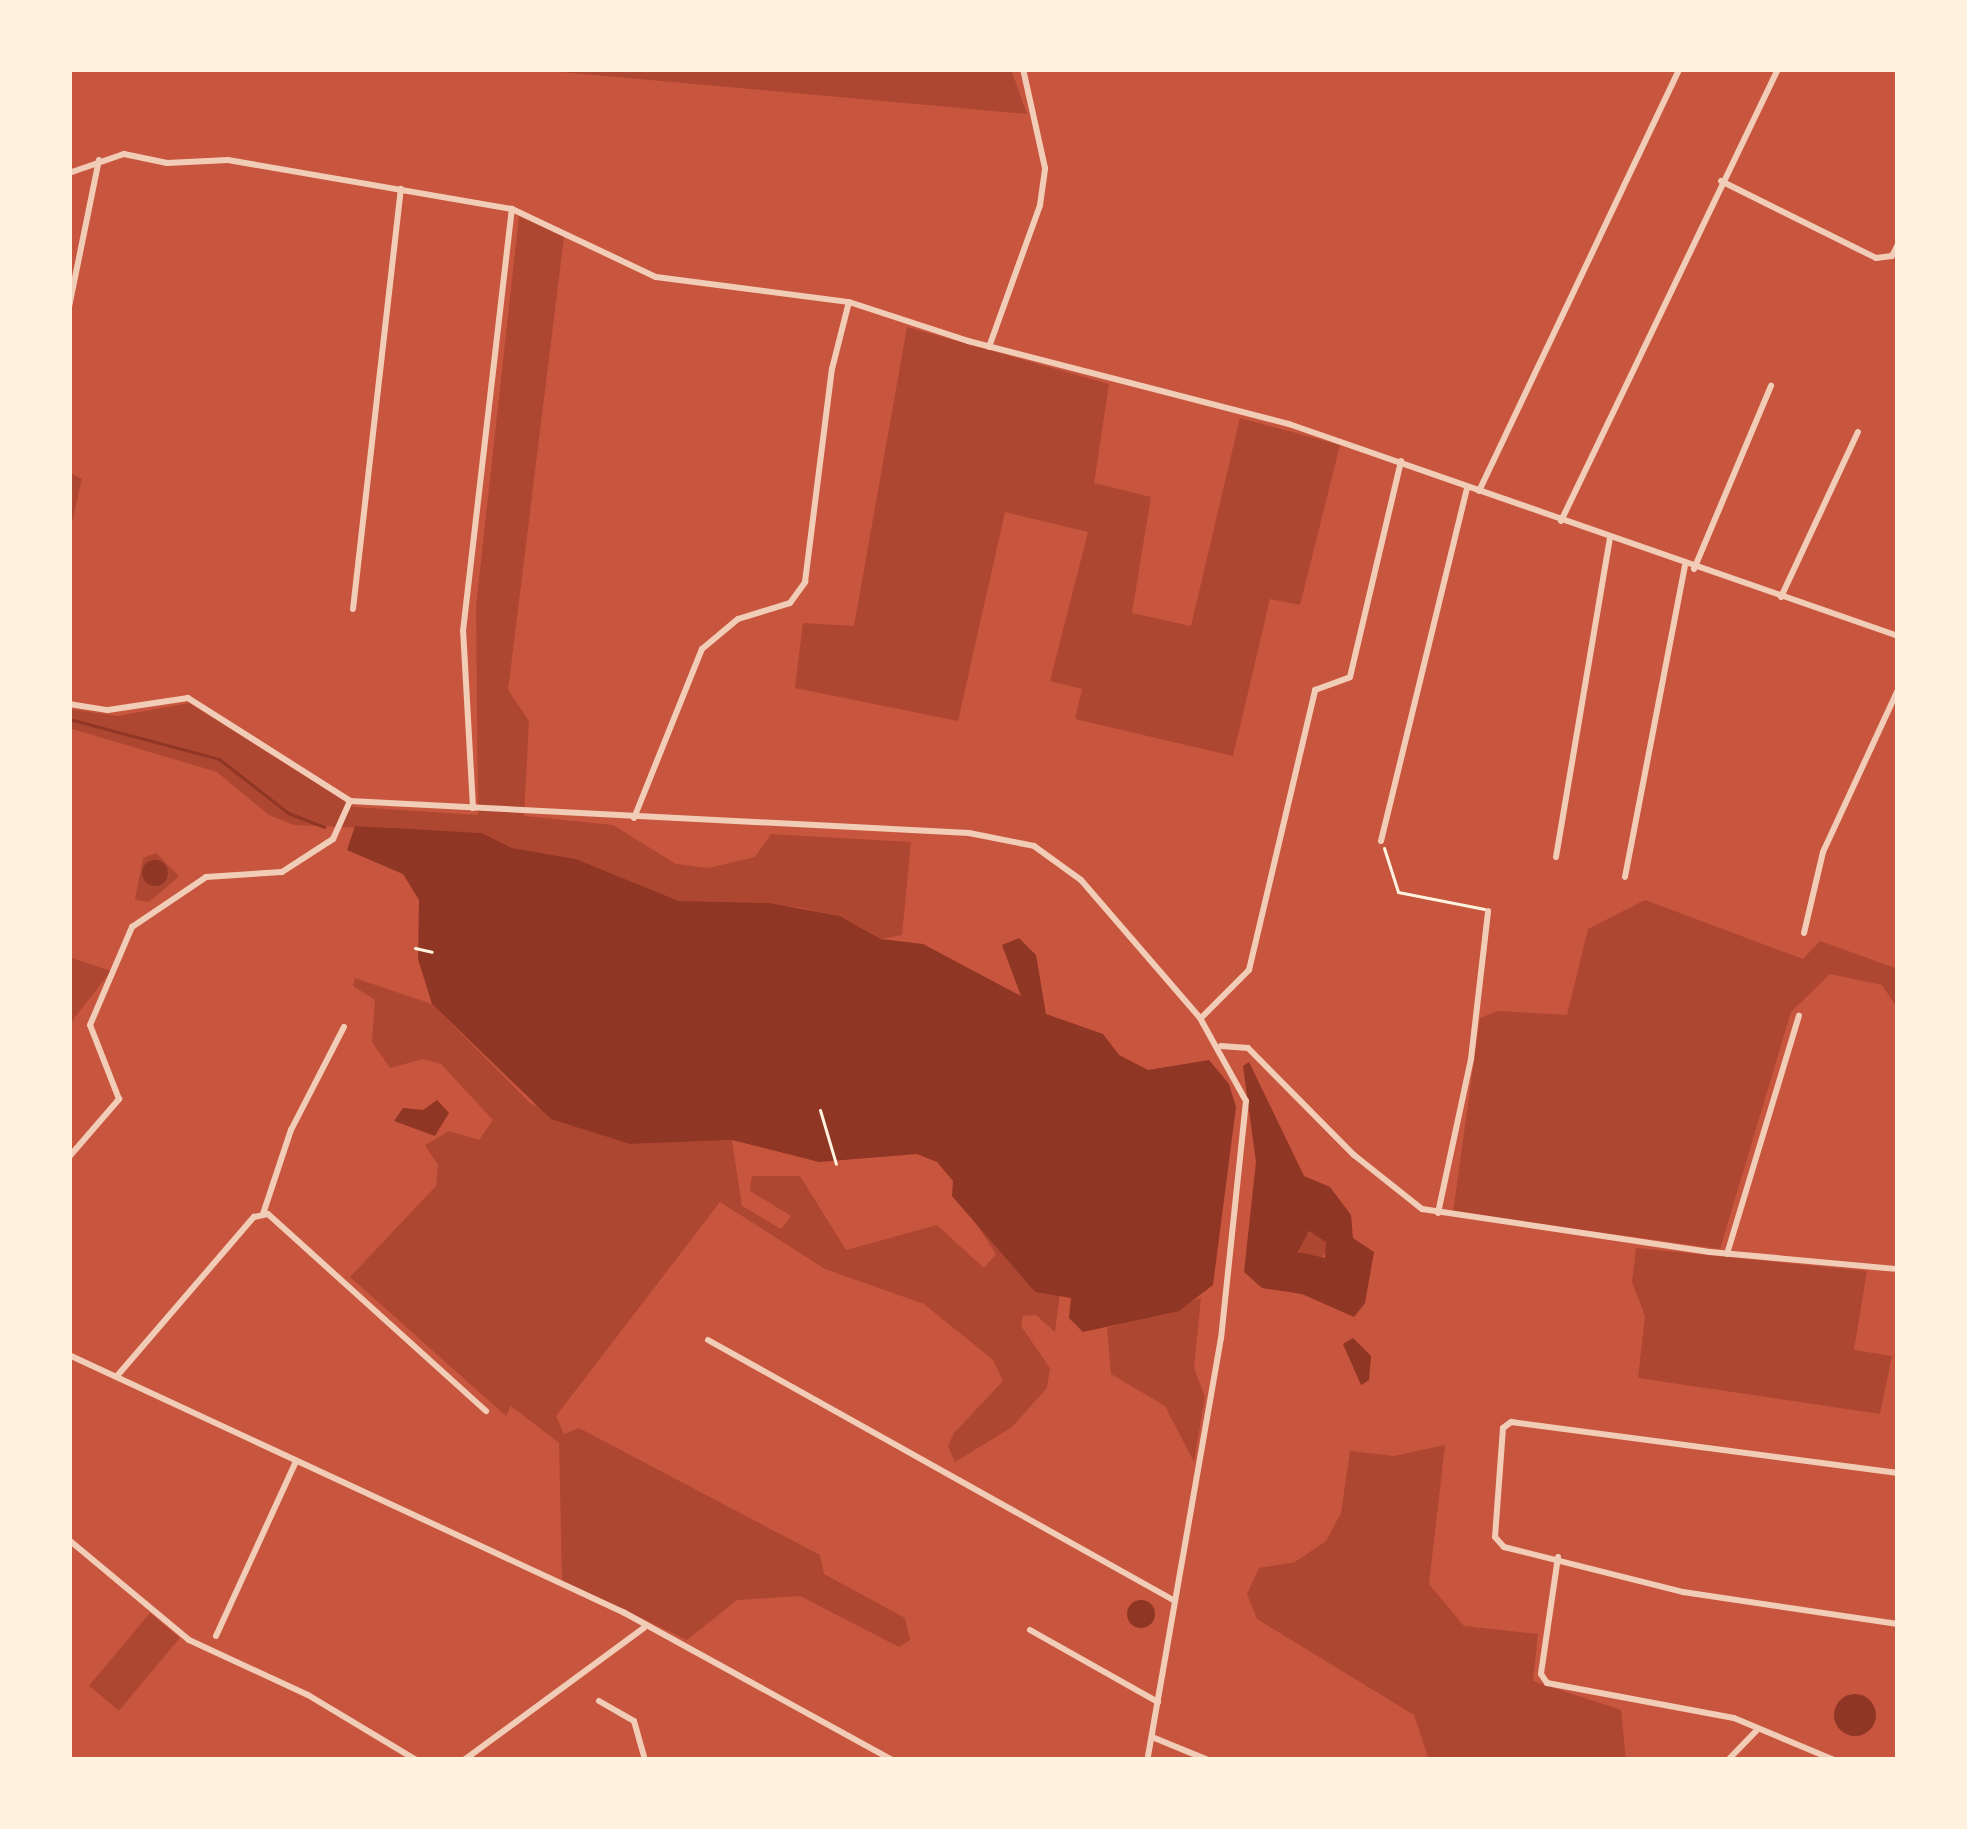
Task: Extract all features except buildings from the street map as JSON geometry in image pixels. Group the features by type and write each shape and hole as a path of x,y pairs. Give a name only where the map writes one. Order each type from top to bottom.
{"street":[{"path":"988,347 1040,205 1045,168 1023,69"},
{"path":"1478,491 1679,69"},
{"path":"1561,521 1778,69"},
{"path":"69,173 98,160 228,160 512,208 656,277 849,302 988,347 1401,460 1690,567 1898,636"},
{"path":"69,307 98,160"},
{"path":"1721,181 1876,258 1892,256 1898,244"},
{"path":"353,609 401,189"},
{"path":"473,808 463,631 512,208"},
{"path":"634,818 702,649 738,619 790,603 806,582 832,369 849,302"},
{"path":"1625,878 1690,567 1771,386"},
{"path":"1781,598 1858,432"},
{"path":"1200,1018 1250,970 1315,690 1350,677 1401,460"},
{"path":"1381,841 1467,487"},
{"path":"1556,857 1610,538"},
{"path":"1804,933 1823,851 1898,690"},
{"path":"69,704 108,710 188,698 350,800 1022,842 1081,880 1221,1046 1241,1084 1247,1126 1221,1338 1148,1760"},
{"path":"69,1156 115,1106 118,1083 90,1024 132,927 206,878 282,872 333,839 350,800"},
{"path":"1438,1214 1464,1101 1488,911"},
{"path":"1726,1254 1799,1016"},
{"path":"117,1376 263,1214 291,1130 344,1027"},
{"path":"1221,1046 1248,1048 1384,1183 1438,1214 1726,1254 1898,1270"},
{"path":"263,1214 486,1411"},
{"path":"708,1340 1175,1601"},
{"path":"69,1355 644,1628 892,1760"},
{"path":"1898,1473 1511,1422 1503,1428 1495,1537 1504,1547 1558,1555 1683,1592 1898,1624"},
{"path":"216,1636 296,1461"},
{"path":"69,1540 189,1640 308,1696 416,1760"},
{"path":"1558,1555 1541,1675 1547,1683 1758,1729 1834,1760"},
{"path":"464,1760 644,1628"},
{"path":"1030,1630 1158,1702"},
{"path":"599,1701 634,1720 645,1760"},
{"path":"1727,1760 1758,1729"},
{"path":"1152,1737 1208,1760"}],"path":[{"path":"1381,841 1398,892 1488,911"},
{"path":"415,948 432,952"},
{"path":"820,1110 836,1165"}],"shaded area":[{"path":"1011,69 1027,114 550,71"},
{"path":"519,216 564,237 508,690 529,721 524,816 613,825 676,864 708,868 755,857 771,834 911,842 902,935 882,939 840,916 797,907 679,901 576,859 512,848 482,833 294,825 269,815 217,772 69,728 69,709 118,716 189,703 354,807 478,815 476,606"},
{"path":"907,327 1109,384 1094,483 1151,497 1132,613 1191,626 1240,418 1340,445 1300,605 1270,599 1233,756 1075,719 1082,689 1050,681 1088,532 1005,512 958,721 795,688 803,623 854,626"},
{"path":"69,472 82,479 69,535"},
{"path":"355,826 482,833 512,848 576,859 679,901 769,903 840,916 881,939 923,944 1021,996 1002,945 1019,938 1036,955 1046,1014 1103,1034 1119,1055 1148,1070 1209,1060 1229,1084 1236,1107 1213,1285 1179,1311 1083,1332 1069,1318 1071,1298 1035,1292 952,1196 953,1181 937,1162 917,1154 819,1162 732,1140 630,1144 551,1119 432,1004 418,959 419,900 403,874 347,850"},
{"path":"156,853 179,876 149,902 135,900 143,858"},
{"path":"155,860 165,863 165,883 155,886 145,883 142,873 145,863"},
{"path":"1645,900 1803,959 1820,941 1898,969 1898,1009 1882,985 1830,974 1791,1012 1720,1249 1453,1212 1480,1018 1498,1011 1567,1015 1588,929"},
{"path":"69,957 111,971 69,1025"},
{"path":"355,978 432,1004 530,1103 630,1144 732,1140 742,1206 781,1229 791,1216 750,1191 752,1176 800,1176 846,1250 937,1225 984,1268 996,1254 975,1222 1035,1292 1060,1293 1055,1332 1036,1315 1023,1316 1021,1326 1050,1368 1047,1388 1012,1427 955,1462 948,1446 954,1433 1003,1381 993,1360 924,1304 825,1269 720,1202 556,1416 564,1434 579,1428 820,1555 824,1574 905,1618 910,1640 899,1647 800,1596 737,1600 687,1640 562,1580 559,1443 511,1406 506,1416 350,1277 436,1186 438,1165 425,1145 449,1131 479,1140 493,1120 441,1064 423,1059 390,1068 372,1042 375,1000 353,986"},
{"path":"1249,1062 1304,1176 1330,1187 1351,1215 1353,1238 1374,1252 1365,1303 1354,1317 1302,1294 1262,1288 1244,1272 1256,1162 1243,1066","holes":["1309,1231 1326,1242 1325,1258 1298,1252"]},
{"path":"437,1100 449,1113 435,1136 394,1121 403,1108 423,1110"},
{"path":"1313,1232 1323,1236 1327,1246 1323,1256 1313,1260 1303,1256 1299,1246 1303,1236"},
{"path":"1636,1248 1867,1271 1854,1350 1892,1356 1880,1414 1638,1378 1645,1316 1632,1282"},
{"path":"1201,1298 1194,1368 1205,1397 1194,1462 1165,1406 1111,1374 1107,1328"},
{"path":"1353,1338 1371,1356 1369,1380 1361,1385 1343,1344"},
{"path":"1445,1445 1429,1584 1464,1626 1538,1634 1533,1681 1621,1710 1626,1760 1429,1760 1414,1715 1257,1619 1247,1594 1259,1568 1295,1562 1326,1541 1341,1513 1350,1451 1394,1456"},
{"path":"1141,1600 1151,1604 1155,1614 1151,1624 1141,1628 1131,1624 1127,1614 1131,1604"},
{"path":"150,1613 180,1638 119,1711 89,1686"},
{"path":"1855,1694 1870,1700 1876,1715 1870,1730 1855,1736 1840,1730 1834,1715 1840,1700"}],"waterway":[{"path":"69,719 219,759 288,813 324,827"}]}
